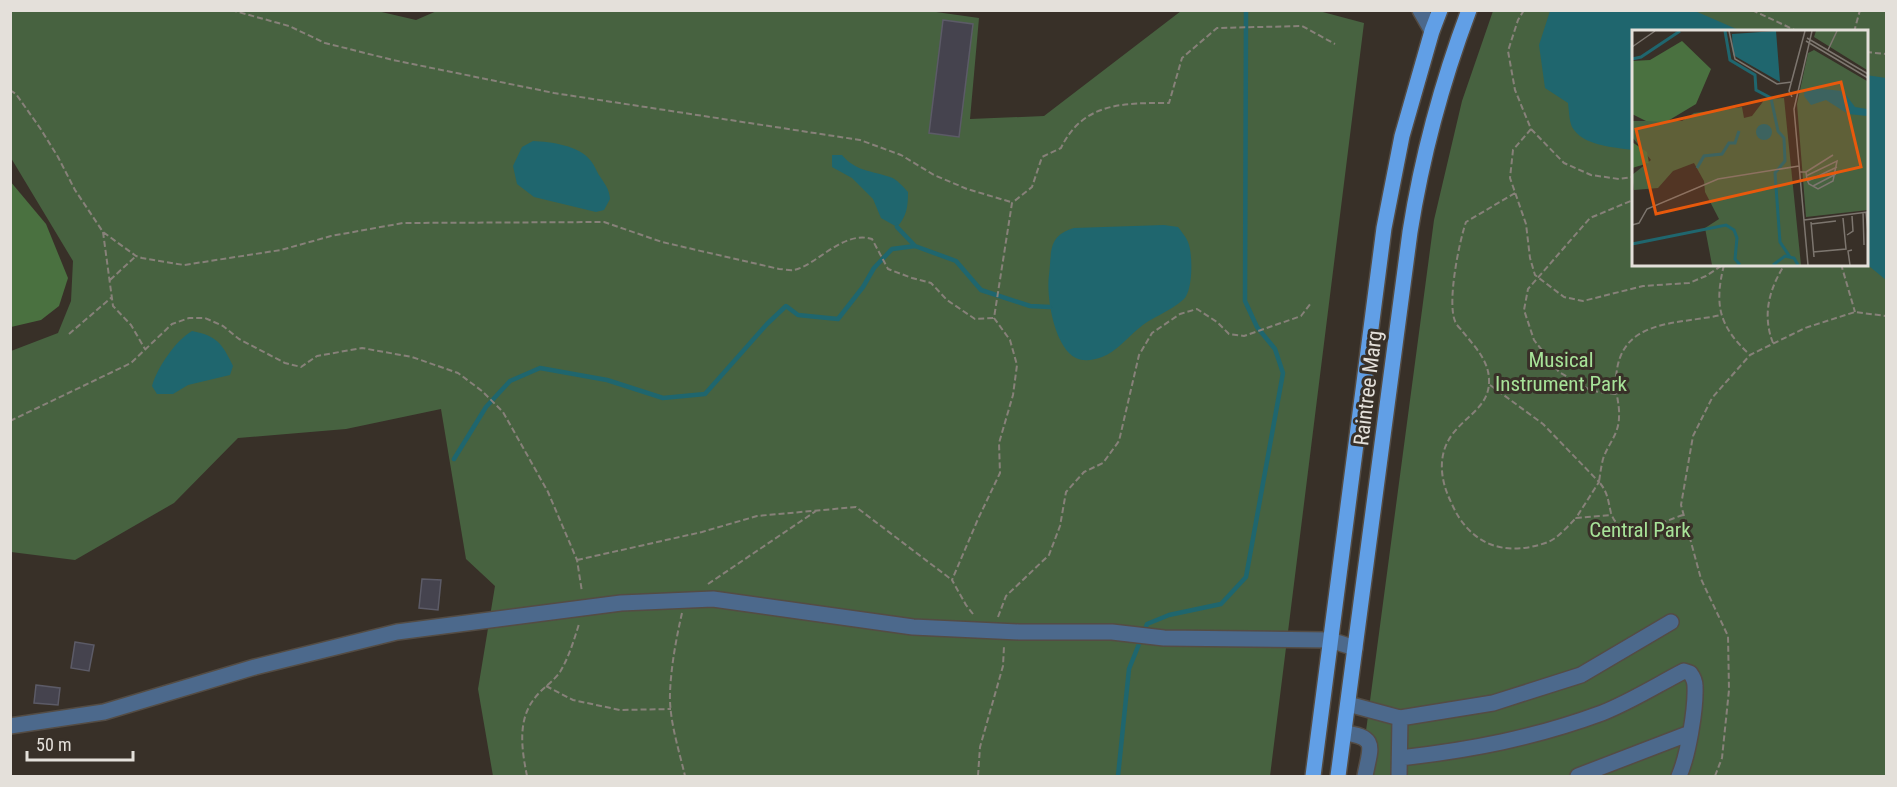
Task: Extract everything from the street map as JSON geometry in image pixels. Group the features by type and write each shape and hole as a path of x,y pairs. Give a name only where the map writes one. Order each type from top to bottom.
{"main road":[{"name":"Raintree Marg","path":"1312,777 1386,216 1402,136 1440,10"},
{"name":"Raintree Marg","path":"1338,777 1417,186 1450,63 1469,10"}],"street":[{"path":"1420,10 1432,31"},
{"path":"10,726 104,712 255,667 397,632 621,603 713,599 913,627 1005,632 1112,633 1164,638 1330,640 1355,648"},
{"path":"1348,704 1400,718 1493,703 1581,675 1671,622"},
{"path":"1400,758 1460,751 1538,735 1604,712 1684,671 1690,673 1695,684 1690,733 1679,777"},
{"path":"1399,777 1400,718"},
{"path":"1344,733 1362,735 1367,739 1370,747 1365,777"},
{"path":"1578,777 1690,733"}],"path":[{"path":"231,10 289,26 325,43 416,65 554,93 860,140 901,155 933,175 967,189 1012,203"},
{"path":"1524,10 1518,20 1508,51 1515,90 1531,129 1564,163 1590,175 1632,177"},
{"path":"1752,10 1795,30"},
{"path":"1855,30 1860,10"},
{"path":"952,580 1000,473 999,443 1013,395 1017,365 1010,340 994,318 1012,203 1032,187 1042,157 1062,148 1069,134 1096,111 1124,103 1169,103 1182,58 1217,28 1302,26 1335,44"},
{"path":"1867,52 1887,54"},
{"path":"10,90 40,128 75,190 103,232 136,256 184,265 281,250 331,236 403,223 604,222 662,242 779,269 794,270 838,244 865,237 872,239 888,269 931,283 947,300 975,320 994,318"},
{"path":"1531,129 1513,150 1510,178 1526,224 1530,258 1535,275 1564,297 1583,301 1643,286 1689,283 1722,266"},
{"path":"1515,193 1466,222 1459,241 1453,304 1455,321 1480,351 1489,371 1490,385 1485,401 1446,442 1441,464 1445,488 1464,526 1474,537 1495,546 1520,549 1550,541 1576,519 1599,482 1602,461 1618,429 1616,380 1618,361 1625,346 1647,329 1721,315"},
{"path":"1616,394 1592,391 1559,372 1534,340 1524,310 1528,289 1590,218 1632,200"},
{"path":"103,232 113,306 131,325 145,349"},
{"path":"110,280 136,256"},
{"path":"1724,266 1719,283 1721,315 1727,330 1750,355"},
{"path":"1773,343 1767,328 1766,313 1771,292 1784,266"},
{"path":"1842,266 1855,312"},
{"path":"69,334 112,297"},
{"path":"577,560 702,532 757,516 856,507 952,580 966,605 987,631 998,618 1006,596 1049,555 1060,526 1066,492 1084,472 1102,463 1119,441 1139,355 1152,333 1180,314 1197,309 1217,322 1229,334 1244,336 1301,316 1311,303"},
{"path":"1715,777 1722,758 1728,701 1728,636 1701,579 1680,505 1693,436 1712,398 1750,355 1805,328 1855,312 1887,316"},
{"path":"10,421 131,363 172,324 189,318 205,318 223,326 239,339 285,363 301,367 317,356 362,348 412,357 458,373 482,391 503,412 548,492 577,560 585,608 559,672 533,700 524,719 522,753 527,777"},
{"path":"1490,385 1543,424 1599,482 1605,489 1612,515 1618,525 1629,530 1651,527 1683,515"},
{"path":"704,586 818,510"},
{"path":"1576,519 1612,515"},
{"path":"685,601 678,632 670,694 675,732 685,777"},
{"path":"978,777 980,747 1003,666 1005,632"},
{"path":"546,686 573,700 620,710 672,709"}],"green space":[{"path":"373,10 416,20 439,10 929,11 979,18 970,119 1044,116 1181,11 1319,11 1364,23 1270,776 493,776 478,689 495,586 466,559 441,409 346,429 238,438 174,503 75,560 11,552 11,351 58,333 71,301 73,261 11,158 11,11"},
{"name":"Central Park","path":"1493,11 1886,11 1886,776 1360,776 1434,220 1462,101"},
{"path":"10,181 46,224 68,278 59,306 41,320 11,327"}],"water":[{"path":"1550,11 1695,11 1739,30 1632,30 1632,150 1599,144 1583,138 1572,127 1568,103 1545,88 1539,45"},
{"path":"1867,75 1886,78 1886,280 1869,266 1867,261"},
{"path":"533,141 564,145 586,156 608,190 610,199 604,210 596,212 534,197 517,184 513,166 522,147"},
{"path":"832,155 842,155 852,164 864,170 893,178 900,183 908,192 908,202 903,219 897,227 881,218 873,199 852,178 832,167"},
{"path":"1164,225 1178,227 1190,248 1191,280 1184,299 1143,325 1107,355 1089,360 1076,358 1062,343 1050,308 1048,284 1051,252 1055,240 1065,231 1074,228"},
{"path":"192,331 213,338 222,346 233,366 230,375 188,385 173,394 157,394 152,386 158,371 168,355"}],"building":[{"path":"943,20 973,24 959,137 929,133"},
{"path":"422,579 441,580 438,610 419,608"},
{"path":"75,642 94,645 89,671 71,668"},
{"path":"36,685 60,688 58,705 34,703"}],"waterway":[{"path":"1118,776 1129,669 1147,624 1169,615 1221,604 1246,577 1283,373 1275,349 1257,327 1245,301 1246,10"},
{"path":"454,459 486,407 510,381 540,368 607,380 663,398 705,394 786,306 798,315 838,319 863,287 874,268 892,249 915,246 897,227"},
{"path":"915,246 956,261 981,290 1030,306 1050,307"}],"park label":[{"name":"Musical Instrument Park","path":"1561,372"}]}
